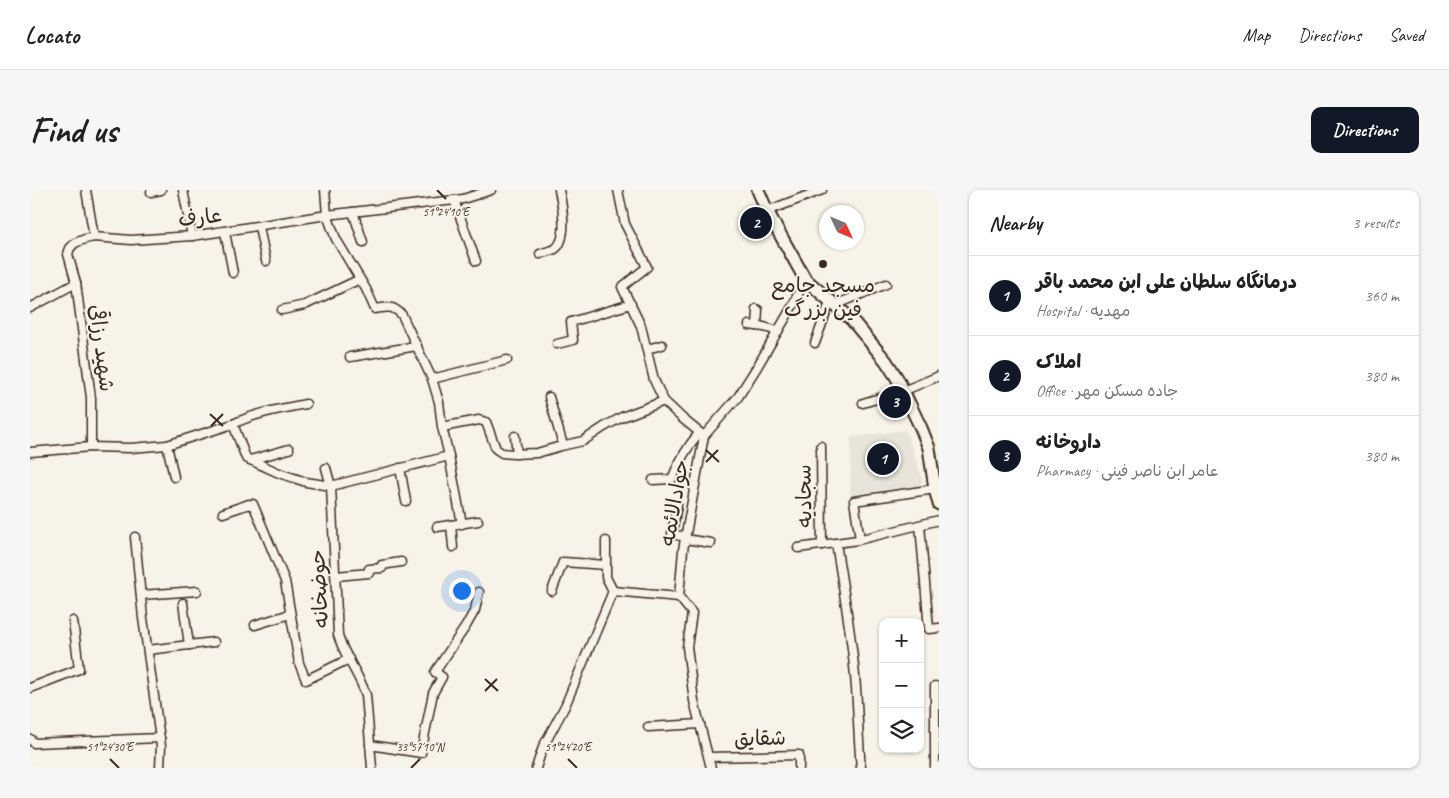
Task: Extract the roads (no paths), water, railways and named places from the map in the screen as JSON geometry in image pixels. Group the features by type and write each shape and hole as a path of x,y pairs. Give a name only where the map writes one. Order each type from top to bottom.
{"main road":[{"path":"758,190 767,211 805,279 850,319 886,361 896,378 921,428 934,447 935,489 939,504"}],"street":[{"path":"86,190 94,237"},
{"path":"150,192 161,190"},
{"path":"183,190 192,236"},
{"path":"325,190 327,215 336,239 375,309 395,308 402,315 432,379 439,402 442,427 462,524"},
{"name":"عارف","path":"68,254 70,248 75,243 85,238 131,240 192,236 327,215 454,200 491,190"},
{"path":"540,254 556,248 560,242 566,212 560,190"},
{"path":"618,190 625,224 647,267 622,287 640,326 654,380 664,401 683,420 701,434 688,446 678,461 672,479 653,480"},
{"path":"767,211 822,190"},
{"path":"454,200 476,261"},
{"path":"353,212 363,242"},
{"path":"259,227 266,261"},
{"path":"225,232 232,273"},
{"name":"شهید رزاقی","path":"68,254 76,283 91,398 91,447"},
{"name":"جوادالائمه","path":"679,597 685,538 701,434 738,397 758,367 792,307 805,279"},
{"path":"282,310 306,305 360,280"},
{"path":"30,308 76,283"},
{"path":"815,343 832,303 886,284"},
{"path":"557,344 573,340 571,322 631,304"},
{"path":"756,309 758,310 753,326 778,330"},
{"path":"350,357 417,346"},
{"path":"647,349 662,346"},
{"path":"432,379 507,360"},
{"path":"864,403 903,391 939,376"},
{"path":"549,397 563,445"},
{"path":"442,427 479,420 486,422 496,449 502,454 537,453 584,441 604,427 622,418 664,401"},
{"path":"30,452 91,447 132,448 167,446 233,424 248,417 306,404"},
{"path":"233,424 246,458 279,473 306,482 331,486 449,456"},
{"path":"515,436 517,454"},
{"path":"167,446 174,477"},
{"name":"سجادیه","path":"821,446 822,545"},
{"path":"250,460 289,449"},
{"name":"حوضخانه","path":"326,468 331,486 338,635 366,695 372,768"},
{"path":"400,468 406,501"},
{"path":"860,539 854,501 935,489"},
{"path":"223,513 253,504 285,581 299,663 306,680 349,659"},
{"path":"677,505 672,534 711,543"},
{"path":"798,548 860,539 939,520"},
{"path":"437,527 478,521"},
{"path":"451,525 454,548"},
{"path":"920,525 930,629 939,628"},
{"path":"136,537 141,595 162,754 160,768"},
{"path":"536,768 543,747 566,706 613,591 606,577 606,541"},
{"path":"836,543 850,630 861,768"},
{"path":"336,576 369,573 369,569 382,568 382,565 401,562"},
{"path":"552,591 563,562 606,565"},
{"path":"141,595 197,591"},
{"path":"613,591 679,597 692,612 687,647 693,692 711,768"},
{"path":"370,745 421,753 432,693 442,676 435,672 475,610 479,592"},
{"path":"184,603 189,645"},
{"path":"255,626 290,614"},
{"path":"30,688 79,669 73,621"},
{"path":"148,650 214,642"},
{"path":"935,686 935,768"},
{"path":"648,727 700,724"},
{"path":"30,739 34,743 160,738"},
{"name":"شقایق","path":"709,757 799,755 799,768"}],"place":[{"name":"املاک","path":"756,223"},
{"name":"مسجد جامع فین بزرگ","path":"823,264"},
{"name":"داروخانه","path":"895,402"},
{"name":"درمانگاه سلطان علی ابن محمد باقر","path":"883,459"}]}
